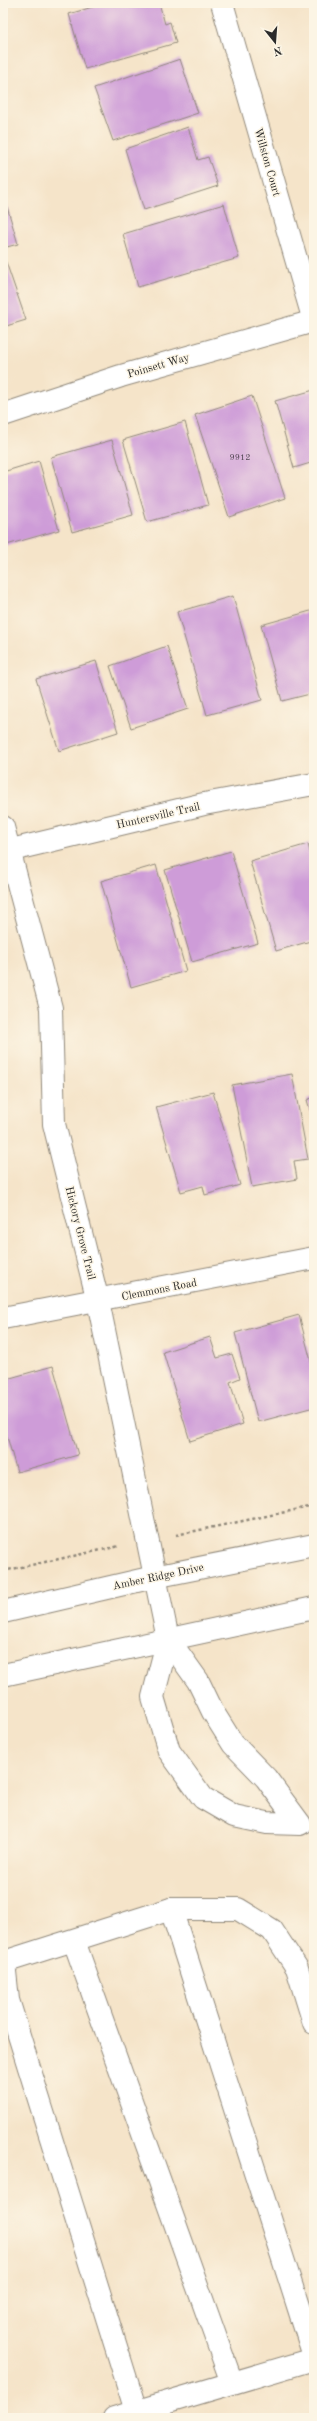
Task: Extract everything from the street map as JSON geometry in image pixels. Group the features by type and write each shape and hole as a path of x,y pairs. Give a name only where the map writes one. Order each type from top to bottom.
{"street":[{"name":"Willston Court","path":"222,3 314,321"},
{"name":"Poinsett Way","path":"3,415 121,376 314,321"},
{"name":"Huntersville Trail","path":"6,851 204,804 314,784"},
{"name":"Hickory Grove Trail","path":"3,827 6,851 51,1008 54,1124 98,1302 168,1639"},
{"name":"Clemmons Road","path":"3,1318 98,1302 314,1258"},
{"name":"Amber Ridge Drive","path":"3,1612 154,1577 314,1545"},
{"path":"3,1675 314,1608"},
{"path":"168,1639 153,1697 170,1751 199,1792 204,1798 234,1816 268,1824 307,1829"},
{"path":"168,1639 198,1681 213,1712 233,1744 266,1778 307,1829"},
{"path":"114,2418 314,2357 171,1909"},
{"path":"136,2412 8,2000 4,1962 171,1909 238,1909 272,1930 297,1968 312,2010"},
{"path":"74,1940 232,2383"}],"building":[{"path":"106,3 159,3 165,24 170,22 176,43 85,69 69,14"},
{"path":"180,59 198,113 113,141 94,88"},
{"path":"188,127 198,160 208,157 218,186 144,210 125,149"},
{"path":"3,193 18,244 3,248"},
{"path":"224,204 239,258 138,287 123,234"},
{"path":"6,262 26,320 3,327 3,263"},
{"path":"314,390 314,462 294,468 275,401"},
{"path":"252,396 285,498 229,517 195,415"},
{"path":"185,422 208,505 147,522 123,440"},
{"path":"112,440 133,515 72,532 51,457"},
{"path":"39,461 59,530 3,546 3,472"},
{"path":"233,596 262,700 207,715 177,612"},
{"path":"314,610 314,693 282,701 261,625"},
{"path":"167,646 188,709 131,728 110,666"},
{"path":"96,661 118,732 59,751 36,679"},
{"path":"308,844 314,867 314,940 276,951 250,861"},
{"path":"231,851 258,943 192,962 165,870"},
{"path":"156,865 186,971 131,987 101,881"},
{"path":"292,1074 308,1159 294,1161 297,1179 252,1187 232,1085"},
{"path":"213,1092 240,1185 205,1195 203,1186 181,1192 156,1107"},
{"path":"314,1097 314,1123 307,1100"},
{"path":"299,1315 314,1373 314,1407 258,1422 235,1333"},
{"path":"210,1337 217,1358 232,1354 240,1378 230,1382 243,1424 190,1441 163,1352"},
{"path":"53,1366 78,1455 17,1472 3,1422 3,1380"}]}
